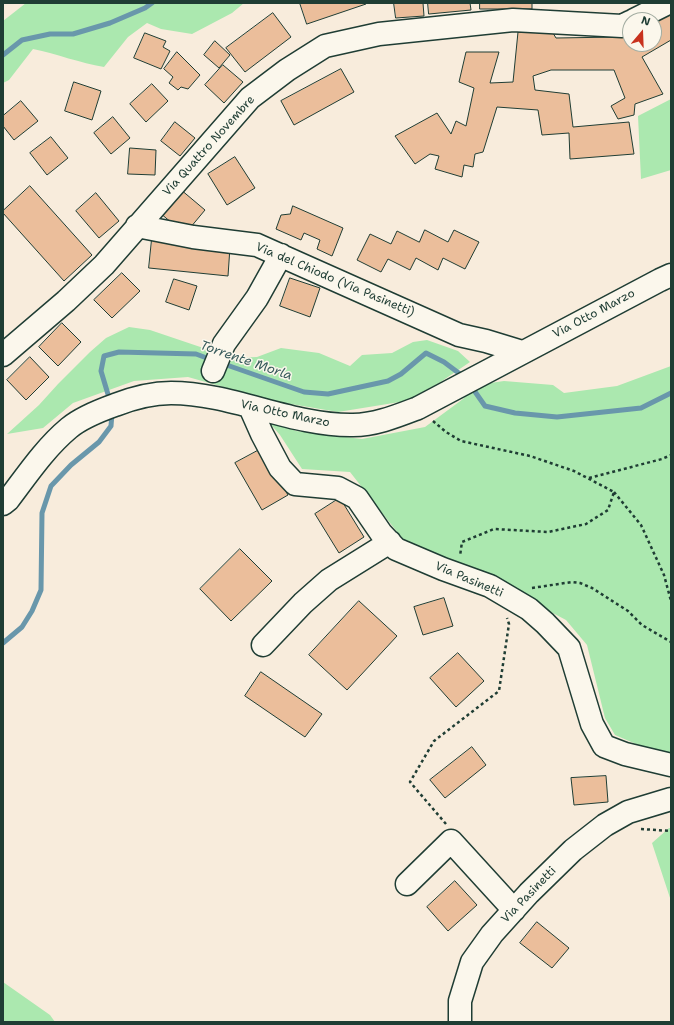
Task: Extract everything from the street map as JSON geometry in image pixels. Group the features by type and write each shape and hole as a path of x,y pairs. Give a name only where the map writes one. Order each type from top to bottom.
{"street":[{"path":"650,12 668,3"},
{"name":"Via Quattro Novembre","path":"3,355 104,266 137,226 250,98 287,70 325,46 378,34 513,20 622,26"},
{"name":"Via del Chiodo (Via Pasinetti)","path":"137,226 193,237 257,245 459,334"},
{"path":"213,371 224,344 257,298 281,255"},
{"name":"Via Otto Marzo","path":"3,504 8,500 49,447 70,427 102,409 135,397 170,393 198,394 319,423 354,425 390,419 418,408 671,275"},
{"path":"459,334 522,352"},
{"path":"459,334 477,353 484,373"},
{"name":"Via Pasinetti","path":"250,407 280,468 295,484 338,488 357,498 381,533 396,549 490,586 529,609 540,618 569,648 592,724 604,746 625,754 671,765"},
{"path":"263,646 303,603 329,580 390,542"},
{"name":"Via Pasinetti","path":"460,1022 460,1001 472,962 492,934 529,892 573,850 605,824 628,812 671,799"},
{"path":"407,884 451,841 514,910"}],"path":[{"path":"418,408 446,432 462,441 530,456 574,471 614,492 641,525 664,575 671,601"},
{"path":"589,478 662,459 671,455"},
{"path":"458,574 462,542 494,529 548,532 586,524 608,510 614,492"},
{"path":"448,826 410,782 434,741 499,691 509,624 504,608 510,598 519,590 572,582 580,583 592,588 628,611 642,624 671,642"}],"green space":[{"path":"26,3 244,3 232,13 192,34 161,29 147,23 128,37 104,67 33,49 9,80 3,83 3,21"},
{"path":"671,99 671,170 641,179 638,116"},
{"path":"129,327 150,330 233,358 257,357 281,348 319,353 350,366 362,355 392,353 413,342 427,340 458,351 470,362 439,383 406,401 338,412 273,401 188,377 134,381 73,403 43,428 7,434 39,405 90,352 106,338"},
{"path":"671,366 671,759 615,735 605,718 587,645 566,620 515,593 412,551 350,472 302,469 280,435 266,419 296,431 362,439 425,427 463,399 476,385 504,381 553,385 564,393 617,386"},
{"path":"669,828 671,828 671,901 652,843"},
{"path":"3,982 50,1015 55,1022 3,1022"}],"building":[{"path":"300,3 365,3 366,4 307,24"},
{"path":"394,3 423,3 424,16 396,18"},
{"path":"428,3 470,3 471,10 429,14"},
{"path":"480,3 532,3 532,9 480,9"},
{"path":"671,8 671,40 662,45 662,14"},
{"path":"273,13 291,37 245,72 226,48"},
{"path":"518,32 553,33 556,38 618,37 622,35 622,52 651,52 642,57 663,94 635,104 634,115 618,119 611,106 625,98 614,70 551,70 533,76 535,90 569,94 573,127 629,122 634,154 570,159 569,133 542,135 538,110 497,107 483,152 475,154 473,167 464,165 462,177 435,169 439,156 430,154 415,164 395,136 437,113 451,134 456,121 466,126 474,88 459,82 466,52 499,52 490,83 513,82"},
{"path":"145,33 166,41 163,47 170,51 161,69 134,58"},
{"path":"215,41 230,55 219,68 204,55"},
{"path":"177,52 200,75 188,89 181,87 178,90 169,83 173,77 164,69"},
{"path":"223,65 243,82 224,103 205,85"},
{"path":"341,69 354,92 294,125 281,101"},
{"path":"74,82 101,91 92,120 65,111"},
{"path":"152,84 168,101 146,122 130,104"},
{"path":"21,101 38,121 14,140 3,126 3,116"},
{"path":"113,117 130,138 111,154 94,133"},
{"path":"175,122 195,138 180,156 161,141"},
{"path":"51,137 68,158 47,175 30,153"},
{"path":"130,148 156,150 155,175 128,174"},
{"path":"235,157 255,188 227,205 208,174"},
{"path":"30,186 92,255 64,281 3,213 3,211"},
{"path":"180,189 205,210 185,234 160,213"},
{"path":"96,193 119,221 99,238 76,211"},
{"path":"293,206 343,228 332,256 317,249 320,240 304,233 301,240 276,229 281,215 290,214"},
{"path":"425,230 448,242 454,230 479,242 465,269 443,258 438,270 416,258 410,270 388,259 381,272 357,260 370,234 391,244 397,231 419,242"},
{"path":"152,239 230,247 228,276 149,268"},
{"path":"122,273 140,291 112,318 94,300"},
{"path":"290,278 320,288 310,317 280,306"},
{"path":"174,279 197,286 189,310 166,302"},
{"path":"62,323 81,342 58,366 39,347"},
{"path":"30,357 49,377 26,400 7,380"},
{"path":"261,449 288,495 262,510 235,463"},
{"path":"340,498 364,537 339,553 315,514"},
{"path":"240,549 272,581 231,621 200,589"},
{"path":"444,598 453,626 423,635 414,607"},
{"path":"359,601 397,636 347,690 309,655"},
{"path":"458,653 484,681 456,707 430,678"},
{"path":"261,672 322,714 305,737 245,696"},
{"path":"472,747 486,765 445,798 430,780"},
{"path":"606,776 608,802 574,805 571,778"},
{"path":"455,881 477,905 448,931 427,907"},
{"path":"537,922 569,948 552,968 520,943"}],"waterway":[{"path":"3,55 22,40 50,34 73,34 110,23 145,8 152,3"},
{"name":"Torrente Morla","path":"110,401 101,371 104,356 119,352 196,354 212,360"},
{"name":"Torrente Morla","path":"221,363 304,392 328,394 388,381 401,374 426,353 444,362 464,377"},
{"name":"Torrente Morla","path":"471,386 485,406 515,413 557,417 641,408 671,393"},
{"name":"Torrente Morla","path":"3,643 22,627 32,611 41,590 42,513 51,486 71,465 99,442 111,426 112,413"}]}
